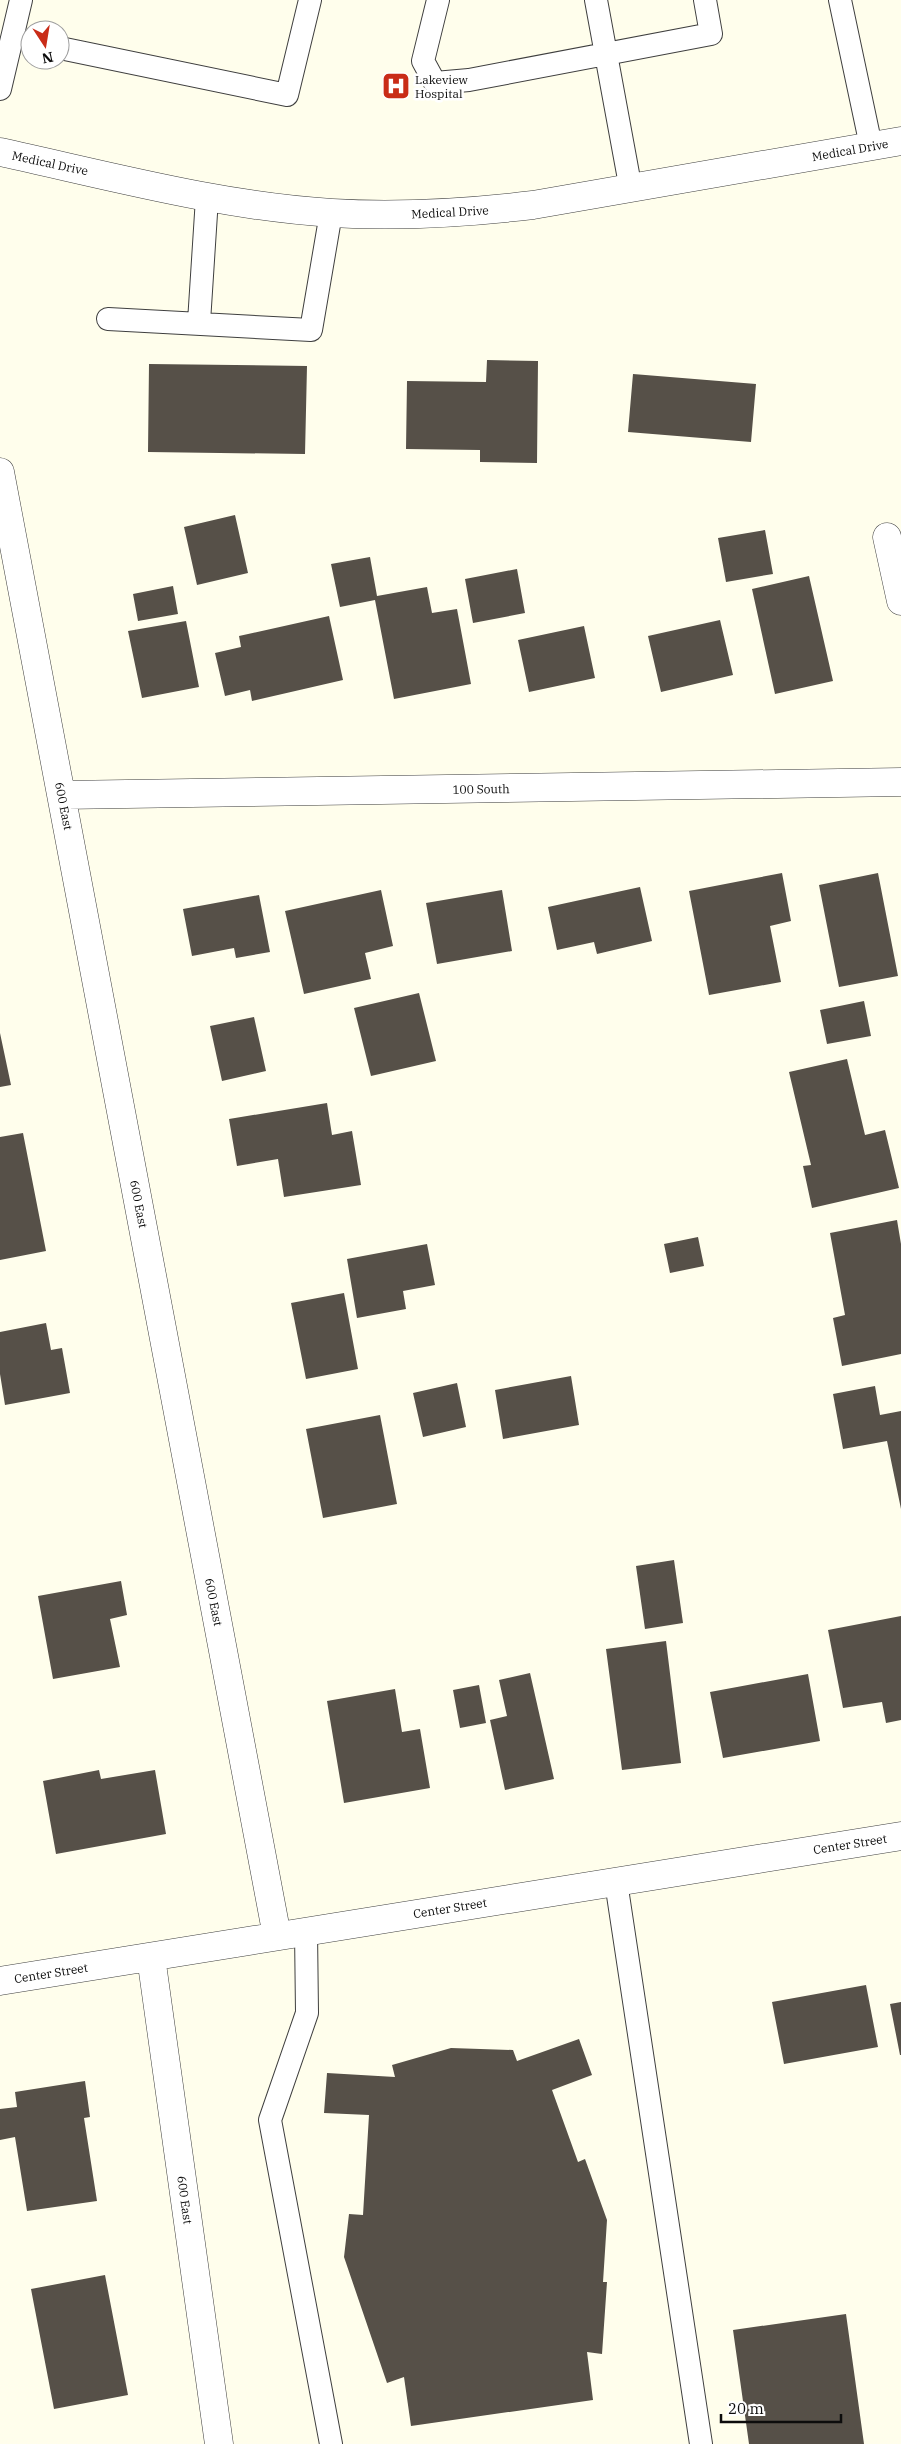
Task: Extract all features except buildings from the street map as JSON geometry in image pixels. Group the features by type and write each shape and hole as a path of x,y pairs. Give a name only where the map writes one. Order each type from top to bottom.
{"street":[{"name":"Medical Drive","path":"0,152 207,198 331,213 382,215 482,211 631,190 901,141"},
{"name":"600 East","path":"0,472 277,1936"},
{"path":"887,537 901,602"},
{"name":"100 South","path":"62,795 901,782"},
{"name":"Center Street","path":"0,1981 901,1836"},
{"name":"600 East","path":"151,1957 219,2444"}],"lane":[{"path":"0,89 14,39 21,0"},
{"path":"70,50 287,94 310,0"},
{"path":"438,0 423,62 435,83 469,80 711,34 705,0"},
{"path":"596,0 631,190"},
{"path":"840,0 871,146"},
{"path":"199,322 207,198"},
{"path":"108,319 199,322 311,330 331,213"},
{"path":"616,1882 701,2444"},
{"path":"306,1931 307,2013 270,2120 331,2444"}],"place":[{"name":"Lakeview Hospital","path":"396,86"}]}
